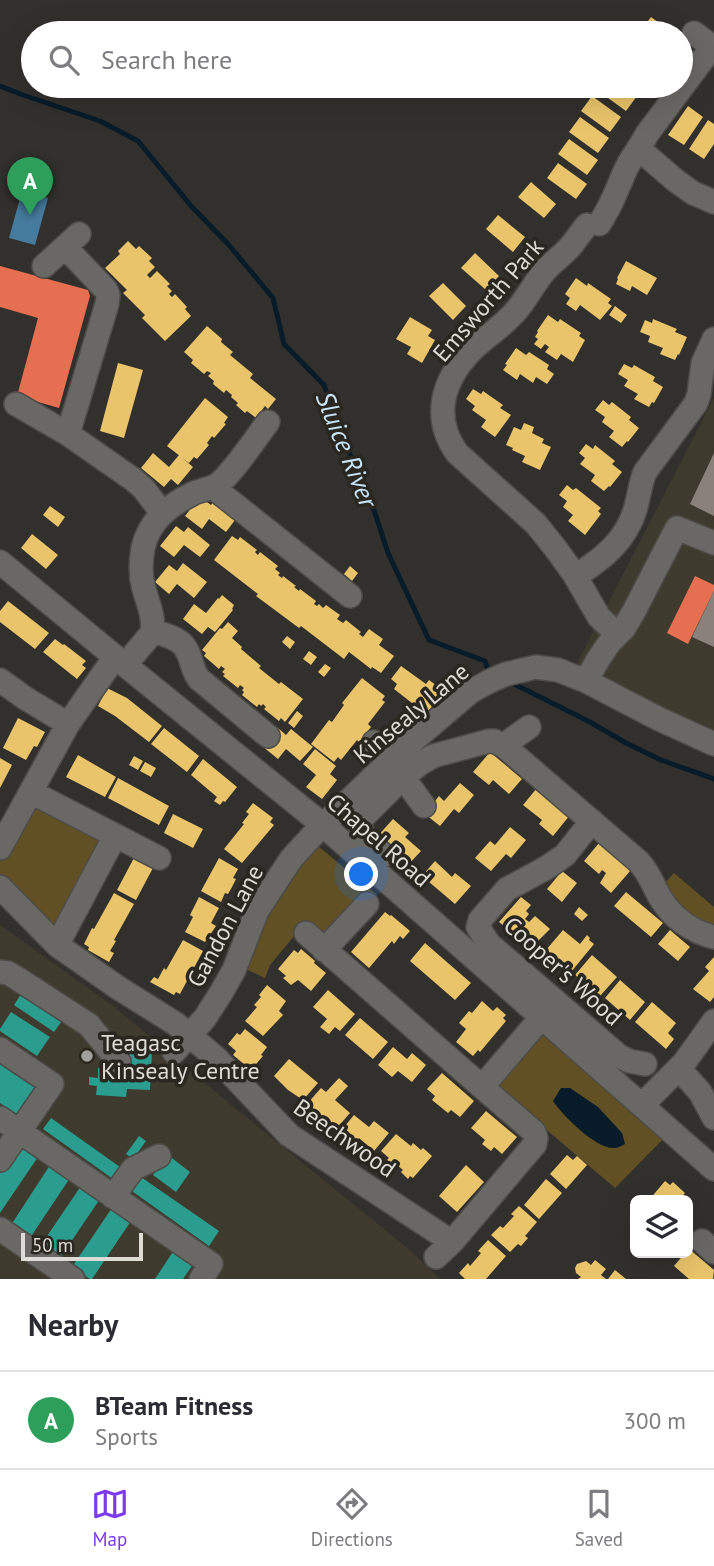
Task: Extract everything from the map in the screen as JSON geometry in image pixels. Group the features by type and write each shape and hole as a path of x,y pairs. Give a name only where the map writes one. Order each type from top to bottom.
{"street":[{"name":"Emsworth Park","path":"693,64 707,43"},
{"name":"Emsworth Park","path":"617,634 599,617 574,574 536,524 457,453 446,432 443,406 452,377 463,360 515,313 545,270 579,254 593,225 610,209 630,162 671,98"},
{"path":"639,149 693,193 714,202"},
{"path":"44,266 72,240 108,295 68,434"},
{"path":"574,574 577,575 596,563 621,538 633,516 645,472 699,394 711,329"},
{"path":"16,404 68,434 134,480 162,513"},
{"path":"0,848 6,822 31,792 68,724 120,661 152,633 152,617 143,584 141,563 148,532 156,518 190,495 215,487 268,422"},
{"path":"215,487 350,596"},
{"path":"586,681 599,658 633,613 677,528 714,544"},
{"name":"Chapel Road","path":"0,562 323,825 714,1169"},
{"path":"152,629 182,643 193,672 268,736"},
{"name":"Kinsealy Lane","path":"323,825 398,767 470,692 506,674 536,667 558,670 586,681 714,744"},
{"path":"0,680 68,724"},
{"path":"502,744 529,727"},
{"path":"374,741 398,767 424,806"},
{"path":"384,855 361,832 360,820 398,767 489,741 502,744 646,869 661,899 675,917 692,929 714,937"},
{"path":"31,792 159,858"},
{"name":"Cooper's Wood","path":"592,821 565,855 507,889 487,911 478,927 489,944 619,1056 645,1064"},
{"name":"Gandon Lane","path":"181,1044 205,1018 228,982 257,911 274,884 291,859 323,825"},
{"path":"57,945 115,836"},
{"name":"Beechwood","path":"0,887 57,945 176,1024 181,1044 216,1058 289,1135 444,1250 535,1144 537,1138 534,1132 306,933"},
{"path":"324,950 367,904"},
{"path":"434,904 454,920 479,923"},
{"path":"0,972 15,977 89,1025 120,1062"},
{"path":"482,1087 541,1018"},
{"path":"642,1105 681,1066 714,1021"},
{"path":"0,1049 52,1084 0,1160"},
{"path":"681,1066 683,1073 700,1091 714,1118"},
{"path":"0,1118 211,1265 201,1279"},
{"path":"113,1197 133,1169 159,1156"},
{"path":"0,1229 73,1279"}],"shaded area":[{"path":"714,398 714,740 573,671"},
{"path":"30,802 102,839 60,922 52,928 0,877 0,857"},
{"path":"313,842 376,894 371,899 362,892 339,921 321,933 305,923 270,965 265,978 242,967 261,919"},
{"path":"674,873 714,907 714,932 692,924 663,885"},
{"name":"Teagasc Kinsealy Centre","path":"0,925 112,1005 411,1251 440,1279 0,1279"},
{"path":"542,1028 667,1135 615,1188 495,1086"}],"water":[{"path":"561,1088 570,1088 598,1107 622,1133 625,1144 615,1148 607,1147 589,1138 553,1101"}],"building: Homes":[{"path":"591,98 595,98 621,117 610,132 581,111"},
{"path":"608,98 636,98 626,111"},
{"path":"688,106 703,117 684,145 668,135"},
{"path":"580,117 609,138 598,153 569,132"},
{"path":"708,120 714,124 714,144 704,159 689,149"},
{"path":"569,139 598,160 587,175 558,154"},
{"path":"558,163 587,184 576,199 547,178"},
{"path":"531,182 556,204 544,218 518,197"},
{"path":"498,215 525,237 513,252 486,229"},
{"path":"128,241 136,249 139,246 152,258 149,261 155,267 147,275 150,278 157,271 170,284 167,286 172,291 169,294 172,297 175,294 191,316 165,341 142,318 145,315 123,293 127,290 105,268 120,254 118,251"},
{"path":"475,253 499,276 486,290 461,268"},
{"path":"626,261 657,278 647,295 632,286 630,291 616,284"},
{"path":"576,278 611,299 608,303 612,306 600,320 580,305 576,311 566,304 570,298 565,294"},
{"path":"443,283 466,306 453,320 429,296"},
{"path":"615,306 627,315 621,323 609,315"},
{"path":"548,315 558,322 560,319 581,333 579,336 585,340 573,362 561,354 557,360 545,352 549,347 545,344 541,349 534,344 538,339 535,337 537,331"},
{"path":"410,317 432,330 428,336 435,340 422,363 407,354 411,347 396,339"},
{"path":"653,319 677,329 675,332 687,337 675,360 660,354 663,348 648,342 650,336 640,332 645,320 652,323"},
{"path":"207,326 233,352 230,355 253,374 250,378 276,399 268,409 265,406 256,418 236,405 238,403 226,390 224,393 213,384 214,381 208,376 211,373 207,371 204,374 191,363 193,360 184,352"},
{"path":"516,348 526,355 529,352 549,365 547,369 554,374 547,384 536,377 533,383 520,374 517,380 503,370"},
{"path":"118,363 143,370 124,438 100,431"},
{"path":"624,364 632,368 634,365 655,377 653,381 663,387 649,407 634,399 638,394 624,386 628,380 618,374"},
{"path":"473,389 481,394 483,391 503,405 500,408 511,415 495,437 481,427 486,420 472,410 475,406 466,399"},
{"path":"205,398 228,417 224,423 226,424 207,443 209,445 197,459 194,457 189,463 167,446"},
{"path":"603,400 609,405 612,402 631,417 629,420 639,428 622,447 609,437 614,431 602,422 605,417 595,410"},
{"path":"524,423 534,427 532,433 544,439 542,443 551,447 540,470 522,462 525,456 506,445 514,427 521,430"},
{"path":"586,444 593,449 595,445 615,461 612,464 622,472 604,491 591,481 595,475 580,464 585,458 579,453"},
{"path":"153,453 169,467 179,455 193,467 178,485 171,479 164,487 141,468"},
{"path":"567,485 573,490 576,488 601,508 598,511 601,514 585,535 568,521 573,515 563,507 567,501 559,495"},
{"path":"200,497 211,505 215,499 238,516 226,532 209,519 202,529 185,516"},
{"path":"50,506 65,517 58,527 43,515"},
{"path":"176,526 184,532 188,527 210,545 200,557 184,545 174,557 160,546"},
{"path":"32,534 58,555 46,569 21,548"},
{"path":"232,536 238,540 240,537 257,550 255,552 258,555 260,552 278,566 275,569 280,573 278,575 316,601 314,604 323,608 326,605 340,615 337,619 343,623 346,620 361,632 359,634 363,637 369,629 383,639 379,645 394,656 381,673 372,667 371,669 349,652 344,659 256,596 258,594 214,560"},
{"path":"183,563 207,582 194,598 177,584 169,594 155,582 169,565 177,571"},
{"path":"350,566 358,573 352,581 344,574"},
{"path":"222,595 234,605 215,632 208,627 202,634 183,619 194,604 206,613"},
{"path":"8,601 49,633 35,649 0,622 0,611"},
{"path":"228,622 238,631 232,638 261,666 259,668 303,699 285,722 281,718 279,721 264,709 266,707 263,704 257,707 242,695 244,688 240,685 238,688 223,676 225,669 221,666 219,669 204,656 206,653 202,650"},
{"path":"287,636 295,642 290,649 282,642"},
{"path":"55,639 86,661 82,665 86,668 77,679 43,652"},
{"path":"309,651 317,657 311,665 303,659"},
{"path":"325,664 331,668 324,677 318,672"},
{"path":"401,666 426,684 429,680 444,691 426,714 394,689 397,684 391,679"},
{"path":"362,678 385,696 382,700 385,702 368,724 371,727 359,742 357,740 341,760 338,757 334,762 311,744 329,720 332,722 344,705 342,703"},
{"path":"107,688 127,698 162,726 149,742 98,706"},
{"path":"297,711 303,716 294,728 288,723"},
{"path":"18,718 45,732 26,760 3,748"},
{"path":"164,728 199,756 187,772 151,744"},
{"path":"278,728 286,735 291,729 313,747 300,761 286,749 278,759 262,746"},
{"path":"315,749 336,766 330,774 337,780 322,799 306,787 316,775 303,764"},
{"path":"490,752 522,779 509,794 493,780 489,785 473,772"},
{"path":"78,755 116,777 105,797 66,777"},
{"path":"134,756 143,761 138,770 129,765"},
{"path":"0,758 12,765 0,788"},
{"path":"203,759 237,787 220,805 214,801 217,797 191,775"},
{"path":"145,762 156,768 151,777 140,771"},
{"path":"118,778 169,806 159,825 108,798"},
{"path":"460,783 474,795 459,813 454,809 440,826 425,814 439,796 444,801"},
{"path":"537,788 570,815 553,836 539,824 542,820 523,805"},
{"path":"253,803 273,818 270,822 274,825 242,863 224,849 244,824 242,823 249,814 246,812"},
{"path":"173,814 203,829 193,848 164,833"},
{"path":"393,819 409,833 405,837 421,851 408,865 376,838"},
{"path":"510,827 526,840 511,858 506,854 491,871 475,858 490,841 495,845"},
{"path":"599,843 631,870 611,893 600,883 606,873 602,870 599,874 584,861"},
{"path":"135,856 154,866 136,900 117,890"},
{"path":"219,858 238,869 232,887 221,902 201,891"},
{"path":"435,861 452,877 455,873 471,886 455,904 422,876"},
{"path":"562,871 577,883 562,902 547,889"},
{"path":"626,892 663,923 651,937 614,906"},
{"path":"114,893 134,904 114,940 116,941 110,951 114,953 109,962 88,950 89,947 84,944"},
{"path":"199,897 219,908 211,923 216,926 205,942 185,932"},
{"path":"521,897 531,905 526,911 529,914 525,919 529,922 535,916 550,929 531,948 499,922"},
{"path":"579,907 588,915 582,921 574,914"},
{"path":"385,912 410,931 403,939 400,936 394,944 392,941 369,968 351,952"},
{"path":"563,930 580,944 587,935 594,944 571,972 546,950"},
{"path":"670,930 690,947 678,961 658,944"},
{"path":"183,940 203,951 180,994 176,992 174,995 150,982 154,977 158,979 164,968 166,970"},
{"path":"425,943 471,983 455,1000 410,961"},
{"path":"301,949 326,973 311,991 298,980 291,985 278,969 294,950 298,953"},
{"path":"592,955 617,977 600,996 575,975"},
{"path":"714,957 714,997 710,1002 693,989 709,971 705,967"},
{"path":"620,980 645,1002 630,1020 605,998"},
{"path":"267,985 286,1001 279,1011 283,1015 263,1036 245,1021 257,1007 254,1005"},
{"path":"328,990 355,1014 340,1031 335,1027 329,1034 320,1027 327,1019 313,1007"},
{"path":"482,1001 493,1011 497,1007 506,1015 503,1018 506,1021 480,1052 478,1050 473,1056 456,1042 466,1029 459,1023"},
{"path":"652,1002 676,1023 668,1033 674,1039 666,1049 635,1022"},
{"path":"360,1018 388,1042 373,1059 345,1035"},
{"path":"245,1029 267,1047 251,1070 233,1055 236,1051 228,1044 237,1033 240,1035"},
{"path":"393,1047 407,1059 412,1053 426,1065 412,1082 398,1071 392,1077 378,1065"},
{"path":"289,1059 318,1083 303,1100 274,1076"},
{"path":"442,1073 474,1101 460,1117 451,1110 448,1113 432,1100 435,1096 427,1089"},
{"path":"339,1078 348,1086 335,1100 350,1113 336,1129 328,1122 325,1125 307,1104 321,1088 326,1092"},
{"path":"486,1111 517,1137 502,1154 494,1147 491,1151 482,1144 485,1140 471,1128"},
{"path":"354,1115 369,1127 374,1121 389,1133 374,1151 359,1138 355,1144 340,1132"},
{"path":"396,1134 411,1146 413,1143 432,1156 413,1178 410,1176 408,1179 401,1172 403,1170 387,1160 389,1158 381,1151"},
{"path":"567,1155 573,1160 577,1156 587,1165 566,1189 550,1174"},
{"path":"466,1165 484,1182 457,1212 439,1196"},
{"path":"546,1179 562,1193 539,1219 524,1205"},
{"path":"665,1181 670,1185 673,1182 685,1193 683,1195 653,1195"},
{"path":"519,1206 537,1222 525,1236 528,1238 521,1246 518,1244 510,1252 491,1235 500,1226 503,1228"},
{"path":"488,1240 506,1256 486,1279 465,1279 459,1273 468,1263 470,1266"},
{"path":"693,1252 714,1270 713,1279 689,1279 674,1266 681,1258 693,1258"},
{"path":"595,1260 606,1269 601,1275 606,1279 578,1279 581,1277 576,1273 577,1264 586,1261 591,1265"},
{"path":"615,1270 626,1279 608,1279"}],"building: Shops":[{"path":"0,266 88,290 90,296 59,408 17,396 38,318 0,307"},
{"path":"695,576 714,585 714,591 688,644 667,633"}],"building: Schools":[{"path":"23,991 64,1018 54,1032 14,1005"},
{"path":"11,1012 50,1037 37,1056 0,1031"},
{"path":"127,1051 152,1052 150,1090 127,1089 126,1097 96,1095 97,1086 89,1085 89,1077 98,1078 98,1068 126,1069"},
{"path":"0,1061 40,1089 21,1117 0,1103"},
{"path":"51,1118 120,1167 113,1179 43,1129"},
{"path":"139,1136 146,1141 133,1159 126,1154"},
{"path":"21,1141 40,1154 0,1213 0,1173"},
{"path":"168,1155 190,1172 176,1192 153,1175"},
{"path":"52,1162 72,1175 30,1238 11,1225"},
{"path":"138,1175 219,1231 209,1246 129,1189"},
{"path":"83,1183 102,1196 60,1258 41,1245"},
{"path":"114,1205 133,1218 90,1279 72,1267"},
{"path":"176,1247 196,1260 183,1279 155,1279"}],"building: Public":[{"path":"22,191 48,198 35,245 9,238"}],"building: Industry":[{"path":"714,453 714,516 690,504"},
{"path":"714,591 714,647 692,637"}],"waterway":[{"name":"Sluice River","path":"0,86 21,94"},
{"name":"Sluice River","path":"32,98 100,121 138,141 273,298 284,344 324,385 388,553 429,640 485,661 488,670"},
{"name":"Sluice River","path":"510,682 661,760 714,779"}],"place":[{"name":"BTeam Fitness","path":"30,215"},
{"name":"Teagasc Kinsealy Centre","path":"87,1056"}]}
